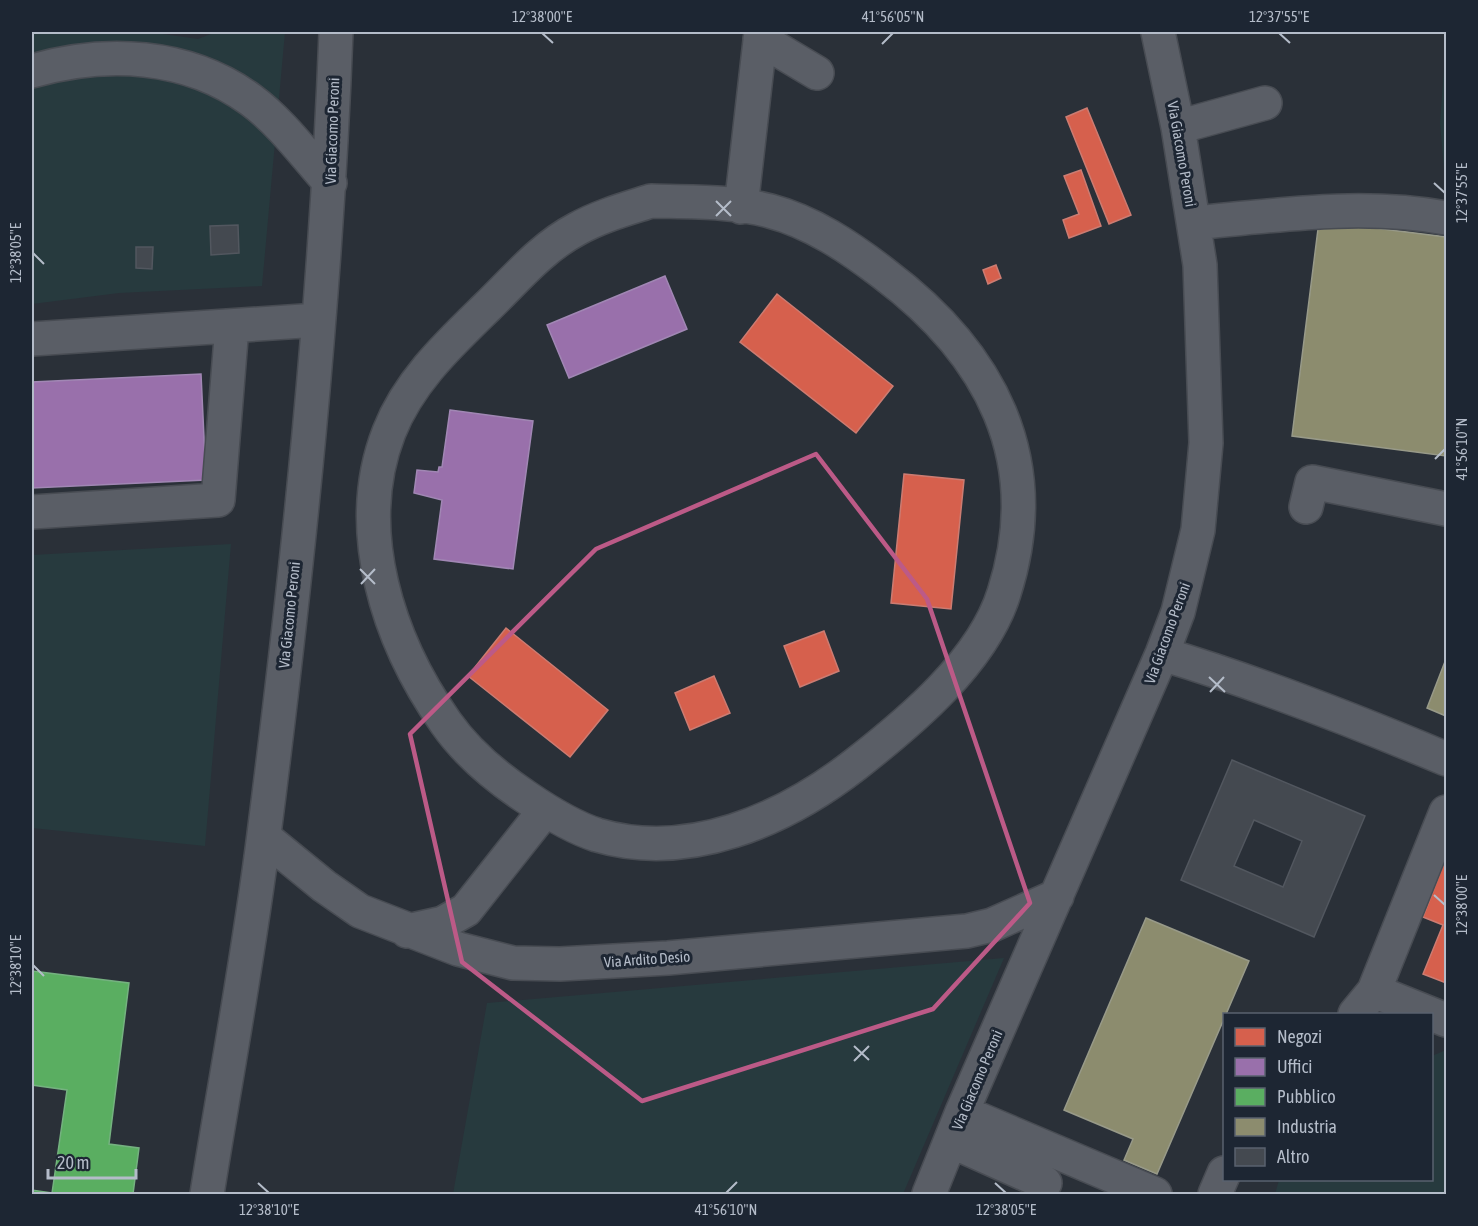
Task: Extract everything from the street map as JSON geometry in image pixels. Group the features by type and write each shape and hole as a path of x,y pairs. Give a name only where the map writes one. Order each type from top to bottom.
{"street":[{"name":"Via Giacomo Peroni","path":"207,1194 264,837 301,509 330,183 336,32"},
{"name":"Via Giacomo Peroni","path":"929,1194 1162,654 1189,573 1204,490 1206,442 1203,321 1194,223 1178,127 1158,32"},
{"path":"741,207 761,35 817,73"},
{"path":"32,71 84,59 116,58 177,66 215,80 253,101 330,183"},
{"path":"1178,127 1257,105"},
{"path":"651,201 699,202 768,210 817,228 864,258 927,308 947,328 965,352 988,390 1014,452 1018,480 1019,531 1003,599 987,630 941,690 847,771 810,797 768,820 698,839 655,842 598,835 545,810 478,760 447,725 402,648 379,570 373,529 372,503 389,432 403,404 427,368 457,335 539,256 573,231 611,213 651,201"},
{"path":"1194,223 1354,209 1390,210 1446,218"},
{"path":"32,339 318,320"},
{"path":"32,512 218,500 232,326"},
{"path":"1306,507 1312,482 1388,508 1446,509"},
{"path":"1162,654 1255,673 1319,696 1385,724 1446,759"},
{"path":"407,931 443,923 466,910 545,810"},
{"path":"1414,1013 1364,1002 1446,812"},
{"name":"Via Ardito Desio","path":"264,837 324,886 360,911 458,949 513,963 560,964 668,958 967,931 992,925 1057,896"},
{"path":"956,1127 1045,1183"},
{"path":"956,1127 1155,1194"},
{"path":"1215,1194 1223,1175"}],"highlighted area":[{"path":"816,454 927,599 1030,903 933,1009 642,1101 462,962 410,734 596,549"}],"green space":[{"path":"32,32 149,32 198,39 216,32 285,32 262,286 119,293 32,304"},
{"path":"1446,41 1446,193 1440,123"},
{"path":"231,544 205,846 32,828 32,555"},
{"path":"1004,958 903,1194 453,1194 487,1003"},
{"path":"1446,1050 1446,1194 1275,1194 1279,1181 1433,1181 1433,1056"}],"building: Negozi":[{"path":"1087,108 1131,215 1109,224 1066,117"},
{"path":"1081,170 1101,226 1069,238 1063,220 1079,214 1064,176"},
{"path":"996,265 1001,278 988,284 983,270"},
{"path":"777,294 893,386 856,433 740,342"},
{"path":"904,474 964,480 951,609 891,603"},
{"path":"506,628 608,710 570,757 468,676"},
{"path":"824,631 839,671 800,687 784,646"},
{"path":"714,676 730,713 690,730 675,693"},
{"path":"1444,863 1446,864 1446,983 1423,974 1443,925 1423,917"}],"building: Uffici":[{"path":"665,276 687,329 569,378 547,325"},
{"path":"201,374 206,480 32,488 32,382"},
{"path":"450,410 533,421 513,569 434,559 442,500 414,493 417,470 438,472 439,467 442,467"}],"building: Pubblico":[{"path":"32,971 129,983 109,1144 139,1148 133,1194 32,1194 32,1190 52,1193 67,1090 32,1085"}],"building: Industria":[{"path":"1319,221 1446,237 1446,456 1292,436"},
{"path":"1446,659 1446,716 1427,708"},
{"path":"1146,918 1249,961 1227,1013 1223,1013 1223,1021 1157,1174 1124,1160 1133,1139 1064,1110"}],"building: Altro":[{"path":"238,225 239,253 211,255 210,226"},
{"path":"136,247 153,247 152,269 136,268"},
{"path":"1232,760 1365,816 1314,937 1181,880","holes":["1254,820 1302,841 1283,887 1234,866"]}]}
